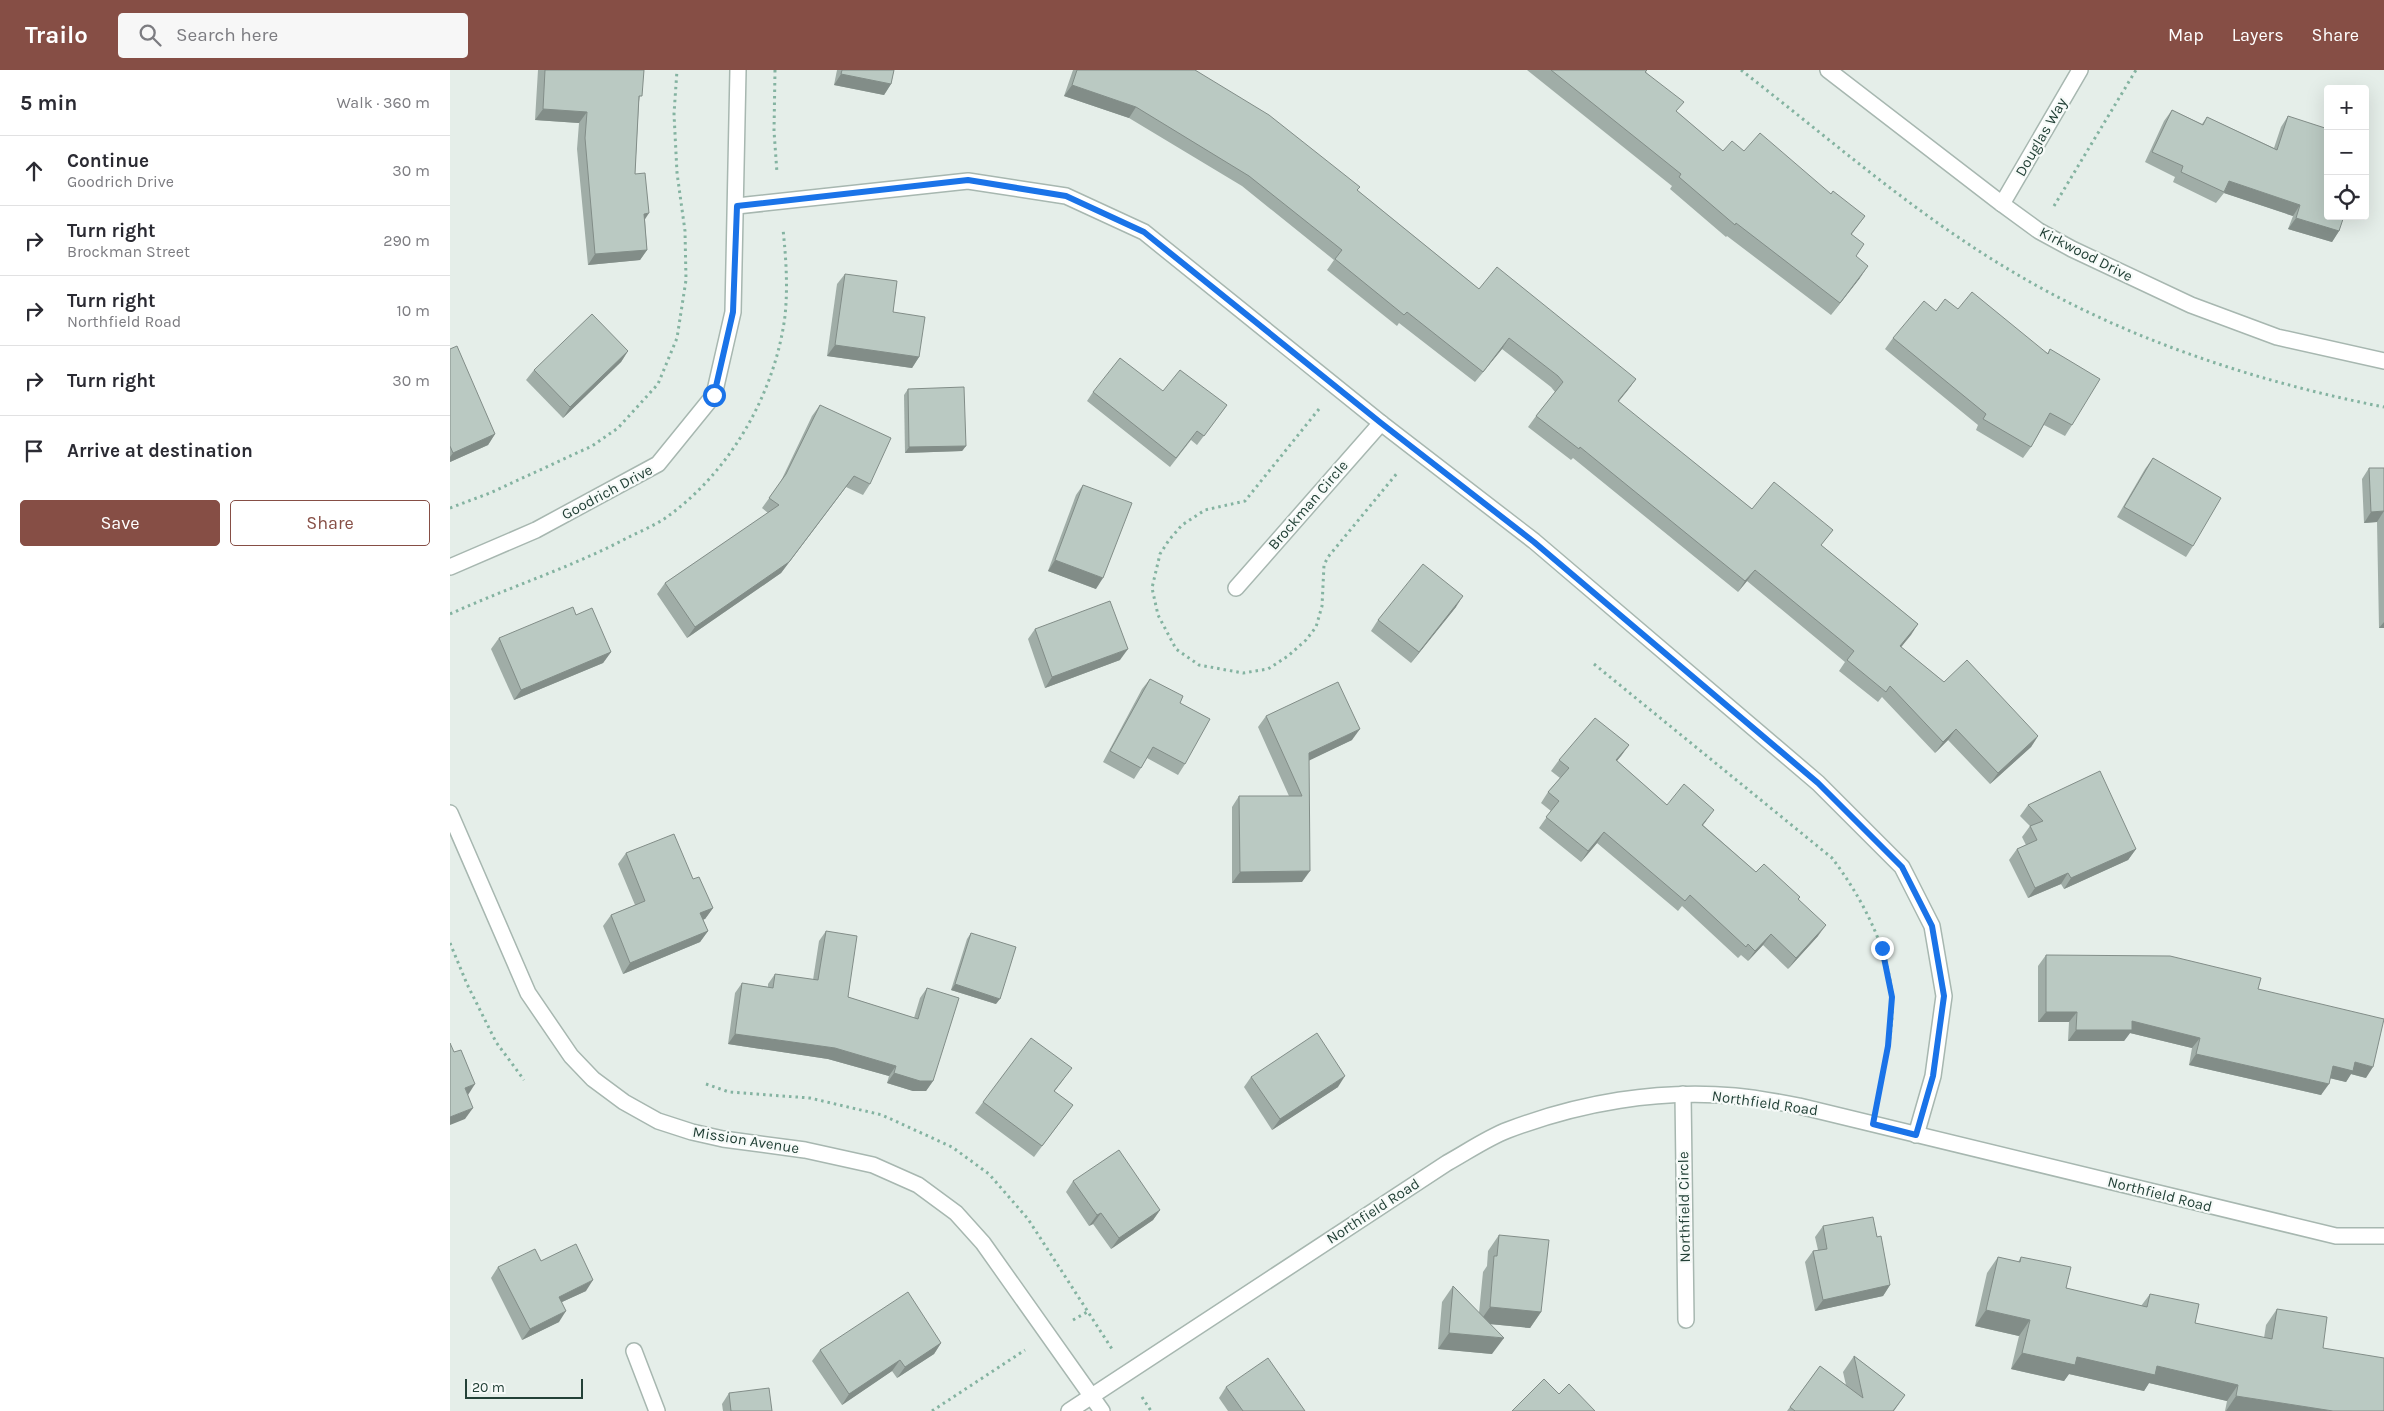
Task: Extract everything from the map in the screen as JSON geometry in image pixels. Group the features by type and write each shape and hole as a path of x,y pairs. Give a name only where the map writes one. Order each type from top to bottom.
{"street":[{"name":"Goodrich Drive","path":"450,567 536,530 658,464 714,395 733,312 737,206 738,70"},
{"name":"Kirkwood Drive","path":"1828,70 2002,204 2039,230 2072,249 2191,305 2278,337 2384,361"},
{"name":"Douglas Way","path":"2002,204 2080,70"},
{"path":"737,206 968,180 1066,196 1144,232 1381,423 1534,542 1818,783 1902,867 1932,926 1944,996 1933,1076 1916,1135"},
{"name":"Brockman Circle","path":"1236,588 1381,423"},
{"name":"Mission Avenue","path":"450,813 528,993 571,1056 593,1079 624,1102 658,1121 692,1132 723,1139 805,1150 873,1165 918,1185 956,1213 983,1243 1102,1411"},
{"name":"Northfield Road","path":"1069,1411 1447,1163 1506,1131 1570,1110 1636,1098 1683,1094 1736,1096 1799,1106 2336,1236 2384,1236"},
{"name":"Northfield Circle","path":"1683,1094 1686,1320"},
{"path":"634,1351 657,1411"}],"path":[{"path":"450,508 490,493 592,446 618,428 658,384 677,338 686,280 685,231 677,173 674,114 677,70"},
{"path":"2039,230 2136,70"},
{"path":"1594,664 1832,858 1852,885 1882,948 1892,997 1888,1046 1873,1124"},
{"path":"450,943 467,984 496,1042 524,1080"},
{"path":"932,1411 1047,1335 1089,1311"}],"building":[{"path":"545,70 644,70 642,96 639,96 635,174 645,173 649,213 644,214 647,250 595,254 585,138 587,112 543,109"},
{"path":"842,70 894,70 891,84 841,74"},
{"path":"1077,70 1195,70 1269,115 1360,187 1357,190 1479,289 1497,267 1636,379 1618,401 1752,509 1774,482 1833,530 1821,545 1918,624 1900,646 1944,682 1967,660 2038,736 1998,773 1956,729 1943,742 1890,686 1886,692 1847,660 1854,651 1755,570 1745,581 1580,447 1579,449 1536,416 1563,382 1558,376 1509,338 1483,372 1407,312 1404,315 1335,259 1342,250 1249,176 1136,107 1072,85"},
{"path":"1551,70 1647,70 1645,72 1684,102 1676,111 1723,151 1732,141 1744,151 1760,133 1831,194 1833,191 1865,216 1851,234 1864,244 1856,256 1868,266 1840,303 1736,223 1735,225 1679,177 1681,174"},
{"path":"2172,110 2203,125 2207,117 2277,150 2288,116 2324,128 2324,220 2343,220 2339,231 2296,218 2300,205 2229,181 2224,192 2181,172 2183,166 2152,152"},
{"path":"845,274 897,281 893,312 925,317 919,357 835,345"},
{"path":"1972,292 2048,354 2050,349 2100,379 2072,425 2050,413 2031,447 1983,419 1986,414 1893,338 1924,301 1936,311 1945,299 1958,309"},
{"path":"592,314 628,351 570,407 534,370"},
{"path":"457,346 495,434 453,453 450,446 450,349"},
{"path":"1120,358 1163,391 1180,370 1227,405 1204,436 1197,431 1176,458 1093,392"},
{"path":"964,387 966,446 909,447 908,389"},
{"path":"820,405 891,438 870,484 854,476 789,562 695,627 665,583 779,505 769,498 786,474"},
{"path":"2153,458 2221,498 2193,546 2124,507"},
{"path":"2369,468 2384,468 2384,511 2371,512"},
{"path":"1083,485 1132,503 1103,578 1055,560"},
{"path":"1423,564 1463,596 1419,652 1378,620"},
{"path":"1110,601 1128,649 1052,677 1035,629"},
{"path":"573,607 576,615 592,608 611,652 521,690 499,638"},
{"path":"1150,679 1183,696 1180,703 1210,719 1185,764 1153,747 1141,768 1110,751"},
{"path":"1338,682 1360,729 1309,753 1310,871 1240,872 1239,796 1302,796 1266,716"},
{"path":"1595,718 1629,745 1616,760 1667,805 1684,784 1714,810 1702,825 1756,872 1764,864 1800,897 1798,899 1826,925 1796,958 1771,934 1755,951 1748,944 1746,947 1690,895 1685,901 1604,832 1588,851 1546,817 1559,801 1548,792 1569,768 1559,760"},
{"path":"2100,771 2136,849 2071,878 2068,873 2035,888 2017,849 2037,840 2030,826 2043,821 2028,805"},
{"path":"674,834 693,879 699,877 713,908 700,913 708,931 630,963 611,915 645,901 626,853"},
{"path":"826,931 857,936 848,997 918,1019 927,988 959,998 933,1081 920,1081 894,1073 896,1066 835,1048 735,1034 742,983 773,988 775,974 818,980"},
{"path":"971,933 1016,947 1000,999 955,984"},
{"path":"2046,955 2170,956 2261,978 2258,989 2384,1019 2373,1067 2355,1062 2353,1071 2333,1066 2329,1084 2196,1054 2200,1038 2132,1021 2132,1030 2076,1030 2077,1012 2046,1012"},
{"path":"1317,1033 1345,1076 1280,1119 1251,1077"},
{"path":"1031,1038 1072,1068 1054,1091 1073,1105 1042,1146 983,1102"},
{"path":"450,1043 454,1052 461,1050 475,1084 465,1088 473,1108 450,1117"},
{"path":"1119,1150 1160,1210 1119,1238 1101,1213 1097,1215 1073,1181"},
{"path":"1873,1217 1877,1237 1881,1236 1890,1285 1823,1300 1813,1251 1827,1249 1823,1226"},
{"path":"1499,1235 1549,1240 1541,1312 1490,1307 1494,1256 1497,1256"},
{"path":"576,1244 593,1280 559,1297 566,1311 530,1329 498,1267 535,1249 541,1261"},
{"path":"1998,1257 2020,1262 2021,1257 2071,1267 2066,1288 2147,1307 2150,1294 2199,1304 2195,1323 2272,1339 2277,1309 2327,1317 2323,1348 2384,1358 2384,1411 2333,1411 2236,1396 2238,1385 2157,1366 2155,1375 2077,1357 2075,1365 2022,1353 2030,1320 1986,1310"},
{"path":"1453,1286 1504,1338 1449,1333"},
{"path":"908,1292 941,1343 905,1367 900,1360 849,1394 820,1350"},
{"path":"1854,1356 1905,1395 1893,1411 1795,1411 1790,1407 1820,1366 1863,1398"},
{"path":"1268,1358 1305,1411 1243,1411 1226,1387"},
{"path":"1544,1379 1559,1394 1569,1384 1595,1411 1512,1411"},
{"path":"769,1388 772,1411 731,1411 729,1393"}],"route":[{"path":"714,395 733,312 737,206 968,180 1066,196 1144,232 1381,423 1534,542 1818,783 1902,867 1932,926 1944,996 1933,1076 1916,1135 1873,1124 1888,1046 1892,997 1882,948"}]}
